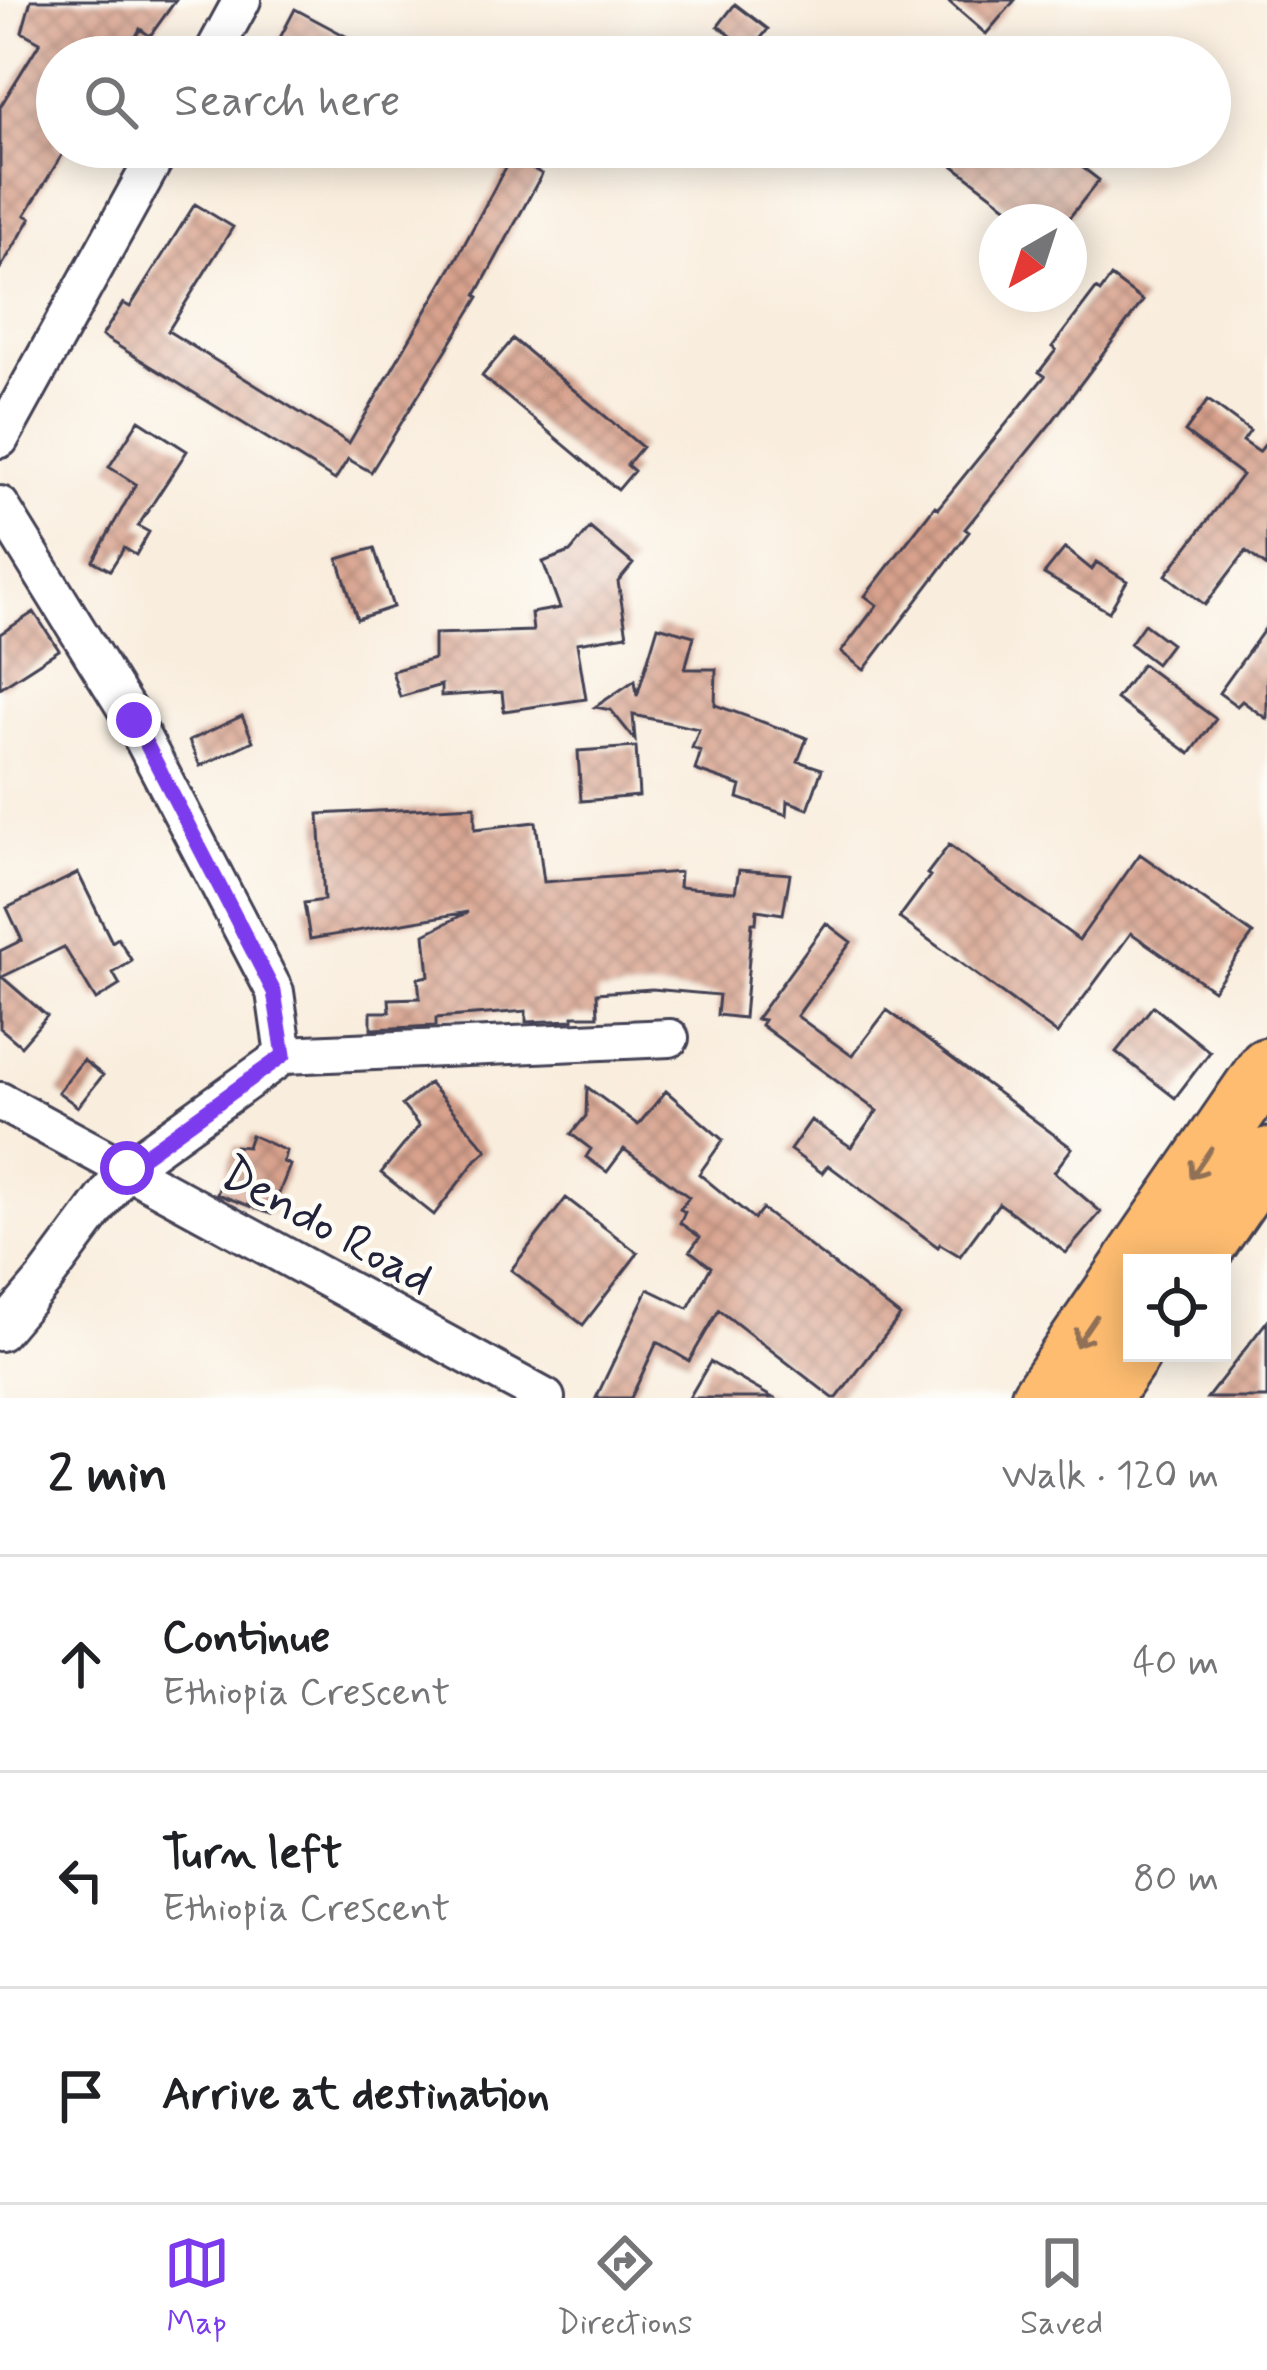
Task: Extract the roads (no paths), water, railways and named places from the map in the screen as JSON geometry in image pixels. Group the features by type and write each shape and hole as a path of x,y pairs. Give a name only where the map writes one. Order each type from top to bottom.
{"main road":[{"path":"1138,1254 1267,1066"},
{"path":"1200,1254 1267,1157"},
{"path":"1040,1398 1123,1276"},
{"path":"1101,1398 1126,1362"}],"street":[{"path":"222,36 242,0"},
{"path":"0,440 149,168"},
{"path":"0,505 134,720 264,971 274,992 284,1055"},
{"path":"0,1332 127,1168 284,1055 670,1038"},
{"name":"Dendo Road","path":"0,1101 546,1398"}]}
